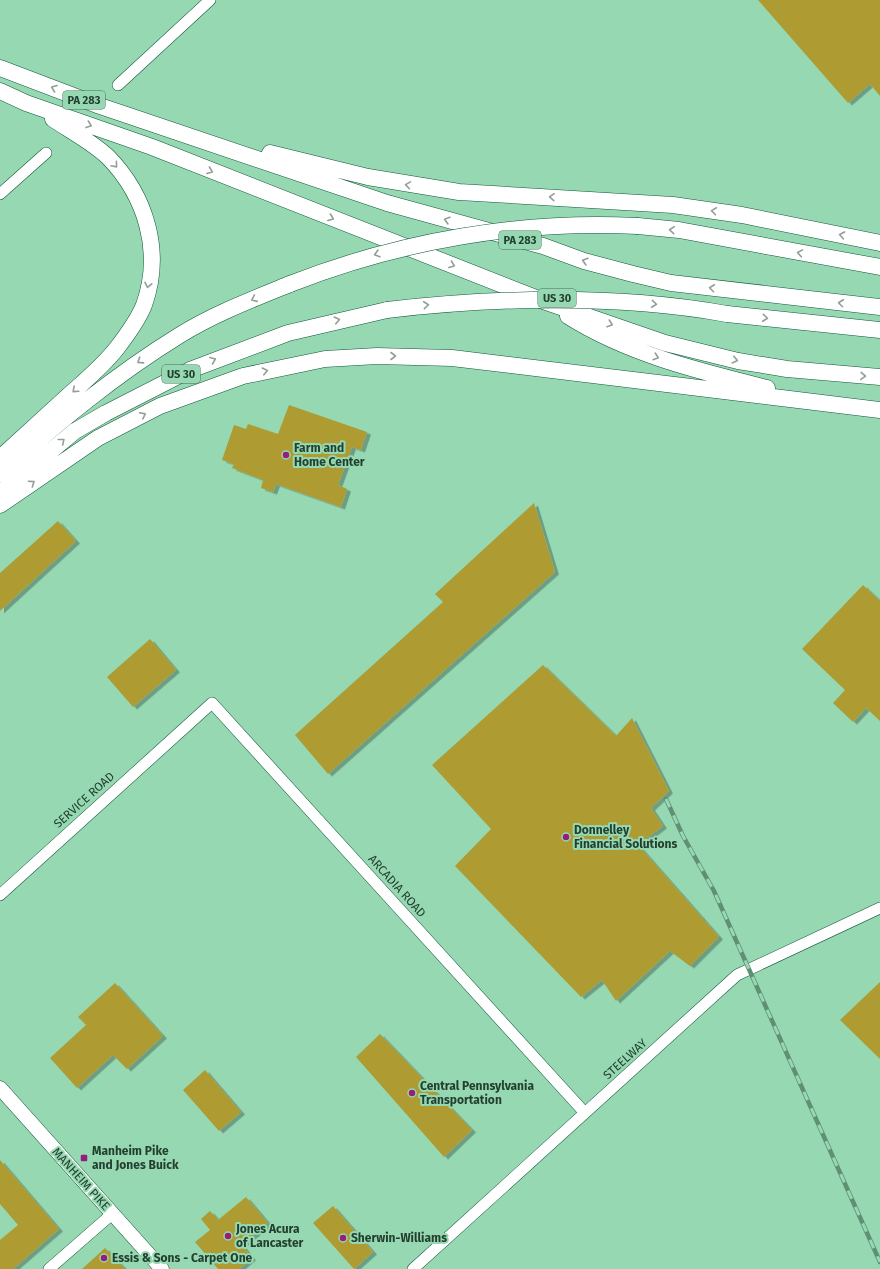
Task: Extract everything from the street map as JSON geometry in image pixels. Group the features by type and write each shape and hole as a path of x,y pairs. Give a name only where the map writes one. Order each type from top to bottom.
{"highway":[{"name":"PA 283","path":"0,68 100,106 387,203 543,246 584,261 671,283 880,307"},
{"name":"PA 283","path":"0,91 26,103 152,147 546,302 665,343 738,361 820,373 880,377"},
{"path":"0,458 100,367 116,349 133,326 144,305 150,282 152,257 146,217 137,195 125,177 107,156 90,143 26,103"},
{"path":"170,129 368,177 405,184 459,192 673,205 742,215 880,242"},
{"name":"US 30","path":"0,474 56,425 107,385 181,335 223,313 290,284 325,270 369,256 444,240 511,230 563,225 596,224 679,230 880,267"},
{"name":"US 30","path":"0,493 75,431 106,413 190,370 288,333 387,310 433,304 559,298 649,304 726,314 880,330"},
{"path":"546,302 592,331 641,352 725,378 833,405"},
{"path":"0,505 98,438 160,406 243,376 325,359 377,356 452,358 880,410"}],"main road":[{"name":"MANHEIM PIKE","path":"0,1088 162,1269"}],"street":[{"path":"118,84 210,0"},
{"path":"0,194 46,153"},
{"name":"ARCADIA ROAD","path":"187,726 212,703 357,861 501,1023 585,1113"},
{"name":"SERVICE ROAD","path":"0,895 187,726"},
{"name":"STEELWAY","path":"413,1269 737,975 880,908"},
{"path":"49,1269 112,1214"}],"building":[{"path":"758,0 880,0 880,96 870,84 848,103"},
{"name":"Farm and Home Center","path":"289,405 367,432 361,450 352,447 338,485 347,489 341,507 276,484 273,492 261,488 263,480 232,468 234,464 222,460 234,425 246,429 248,424 278,434"},
{"path":"534,503 555,572 328,774 295,735 443,602 435,594"},
{"path":"58,521 76,541 0,611 0,573"},
{"path":"863,585 880,601 880,721 866,708 853,722 833,703 845,690 802,649"},
{"path":"150,639 176,670 133,707 107,677"},
{"name":"Donnelley Financial Solutions","path":"543,665 616,736 632,718 669,791 651,808 663,826 638,845 719,937 690,966 670,951 616,1001 602,980 581,997 455,866 491,829 432,765"},
{"path":"880,982 880,1059 840,1020"},
{"path":"115,983 163,1036 127,1069 113,1055 77,1088 50,1058 86,1025 78,1017"},
{"name":"Central Pennsylvania Transportation","path":"380,1034 472,1130 444,1157 356,1057"},
{"path":"205,1070 241,1112 219,1131 183,1090"},
{"path":"0,1160 59,1229 13,1269 0,1269 0,1240 18,1225 0,1204"},
{"name":"Jones Acura of Lancaster","path":"246,1197 268,1223 242,1245 252,1258 239,1269 218,1269 195,1242 210,1230 201,1219 210,1211 218,1220"},
{"name":"Sherwin-Williams","path":"333,1206 373,1252 354,1269 313,1223"},
{"name":"Essis & Sons - Carpet One","path":"105,1248 125,1269 82,1269"}],"railway":[{"path":"666,799 683,836 714,891 880,1262"}],"place":[{"name":"Farm and Home Center","path":"286,455"},
{"name":"Donnelley Financial Solutions","path":"566,837"},
{"name":"Central Pennsylvania Transportation","path":"412,1093"},
{"name":"Manheim Pike and Jones Buick","path":"84,1158"},
{"name":"Jones Acura of Lancaster","path":"228,1236"},
{"name":"Sherwin-Williams","path":"343,1238"},
{"name":"Essis & Sons - Carpet One","path":"104,1258"}]}
